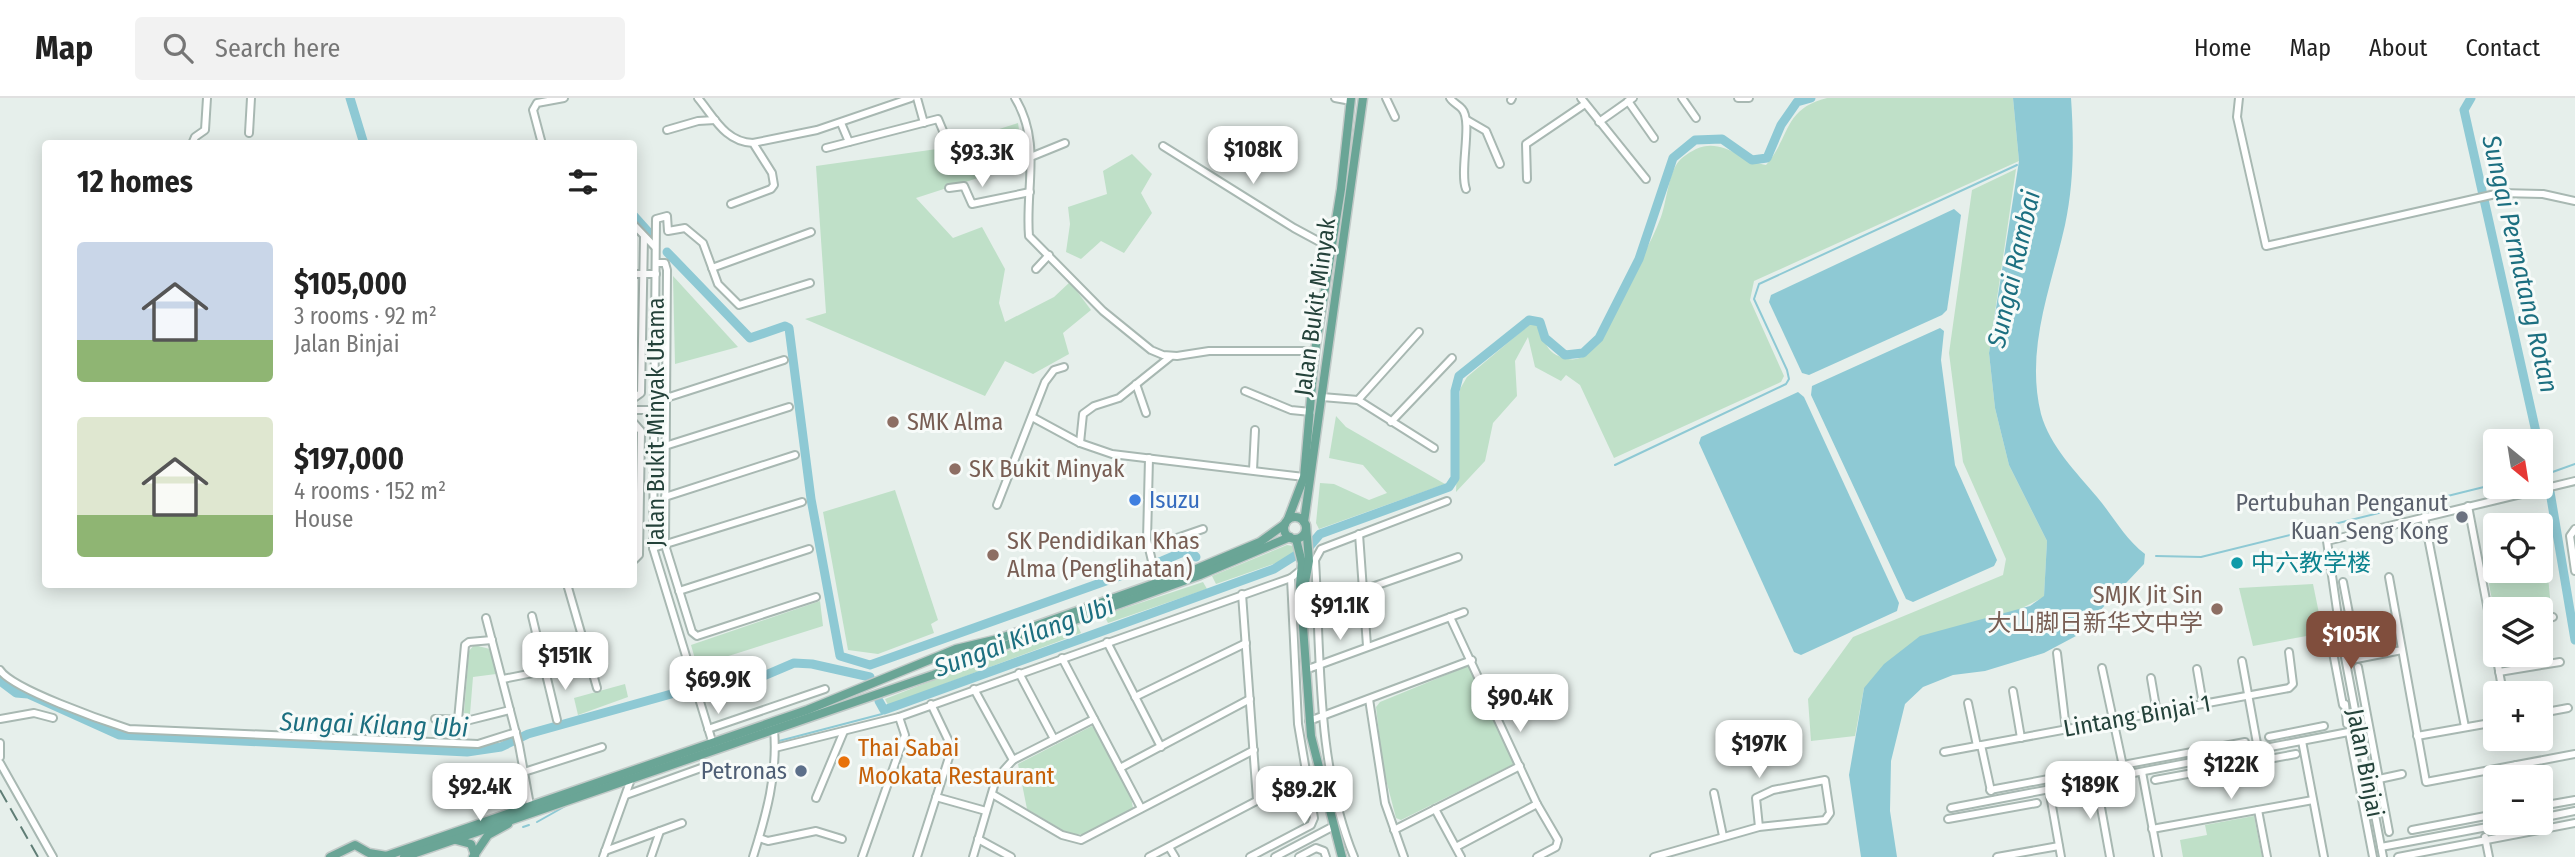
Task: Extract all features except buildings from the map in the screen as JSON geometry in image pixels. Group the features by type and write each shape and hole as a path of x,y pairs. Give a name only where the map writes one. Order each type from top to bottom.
{"main road":[{"name":"Jalan Bukit Minyak","path":"1298,541 1305,523 1363,98"},
{"name":"Jalan Bukit Minyak","path":"1286,521 1304,477 1315,351 1351,99"},
{"path":"868,686 894,672 1157,582 1260,542 1286,521 1297,517 1305,523"},
{"path":"1286,521 1285,532 1298,541 1304,564 1302,596 1310,720 1318,769 1342,857"},
{"path":"404,857 774,730 1298,541"},
{"path":"962,663 906,679 904,676 973,646"},
{"path":"355,845 369,853 385,856 868,686 893,679 895,682 870,696"},
{"path":"474,856 488,835 514,820"},
{"path":"452,840 471,844 474,856"},
{"path":"330,857 355,845"},
{"path":"355,845 359,857"}],"street":[{"path":"193,140 205,130 207,98"},
{"path":"248,133 251,98"},
{"path":"541,140 533,110 542,100 564,98"},
{"path":"698,98 733,138 753,143 807,133 911,98"},
{"path":"917,98 924,123"},
{"path":"1015,98 1028,123 1033,156 1029,236 1103,311 1151,350 1170,357 1209,351 1315,351"},
{"path":"1335,98 1351,99"},
{"path":"1386,98 1395,117"},
{"path":"1450,98 1462,109 1467,120 1486,131 1500,164"},
{"path":"1682,98 1696,118"},
{"path":"1738,98 1749,98"},
{"path":"2239,98 2237,117 2266,246 2381,217 2500,193 2543,194 2575,201"},
{"path":"1599,122 1630,100 1654,138"},
{"path":"1527,179 1526,144 1583,101 1646,179"},
{"path":"667,130 698,121 715,120"},
{"path":"826,148 940,120 947,138"},
{"path":"1466,190 1462,173 1467,151 1464,133 1467,120"},
{"path":"841,123 849,142"},
{"path":"731,204 774,185 772,173 753,143"},
{"path":"1033,156 1065,143"},
{"path":"1163,146 1294,228 1331,248"},
{"path":"949,188 964,186 972,204 1030,192"},
{"name":"Jalan Bukit Minyak Utama","path":"712,268 703,243 685,229 668,231 667,216 656,219 653,548 712,741"},
{"path":"637,229 655,247"},
{"path":"810,283 739,305 722,290 712,268 811,232"},
{"path":"637,396 641,393 637,356 642,313 644,237"},
{"path":"1036,269 1049,255"},
{"name":"Jalan Bukit Minyak Utama","path":"656,263 665,264 667,270 665,545 692,632 697,636 816,597"},
{"path":"637,274 656,274"},
{"path":"637,313 642,313"},
{"path":"1358,400 1419,332"},
{"path":"1080,443 1083,414 1094,406 1119,398 1170,357"},
{"path":"1391,422 1452,358"},
{"path":"666,398 783,360"},
{"path":"997,505 1045,382 1054,370 1064,368"},
{"path":"1136,384 1146,413"},
{"path":"1245,391 1278,406 1311,412"},
{"path":"1322,397 1358,400 1434,448"},
{"path":"665,446 789,407"},
{"path":"637,410 654,410"},
{"path":"1032,417 1080,443 1112,454 1304,477"},
{"path":"637,426 641,431 637,469"},
{"path":"1253,471 1255,430"},
{"path":"665,497 795,455"},
{"path":"1149,458 1148,548 1157,582"},
{"path":"2465,727 2424,517 2575,481"},
{"path":"1354,857 1339,817 1322,717 1315,560 1321,549 1447,501"},
{"path":"653,548 802,502"},
{"path":"2468,506 2487,597"},
{"name":"Jalan Binjai","path":"2383,857 2326,545 2331,539 2424,517"},
{"path":"1148,548 1203,529"},
{"path":"2575,529 2570,536 2575,571"},
{"path":"1359,534 1367,646"},
{"path":"679,592 809,549"},
{"path":"1363,590 1458,557"},
{"path":"775,748 899,717 1291,578 1304,564"},
{"path":"2389,577 2426,782 2483,771"},
{"path":"1250,857 1311,825 1314,818 1298,724 1291,578"},
{"path":"2343,582 2356,650"},
{"path":"568,588 597,688"},
{"path":"1242,594 1257,800"},
{"path":"1308,669 1464,612"},
{"path":"532,616 557,720"},
{"path":"1450,617 1538,804 1558,840 1556,846 1537,857"},
{"path":"486,618 519,745 530,806"},
{"path":"2340,631 2352,628"},
{"path":"458,720 465,645 469,642 492,640"},
{"path":"2342,640 2331,642 2347,724"},
{"path":"1107,642 1161,747"},
{"path":"1135,697 1246,643"},
{"path":"2346,661 2402,650"},
{"name":"Lintang Binjai 1","path":"1944,752 2289,688 2293,684 2289,652"},
{"path":"2057,653 2067,729"},
{"path":"1062,658 1141,808"},
{"path":"1310,720 1472,660"},
{"path":"2242,661 2258,750"},
{"path":"503,678 589,662"},
{"path":"2499,672 2560,662"},
{"path":"2358,667 2389,832"},
{"path":"2498,667 2501,681"},
{"path":"2102,668 2124,775"},
{"path":"2197,669 2203,704"},
{"path":"0,670 11,681 89,717 129,729 478,744 516,733"},
{"path":"1018,673 1054,740"},
{"path":"2151,678 2157,713"},
{"path":"708,729 825,689"},
{"path":"974,689 1013,760"},
{"path":"2352,693 2362,690"},
{"path":"2012,691 2021,738"},
{"path":"1121,768 1250,699"},
{"path":"1369,699 1385,803 1404,857"},
{"path":"2343,705 2354,703"},
{"path":"917,857 952,748 931,704"},
{"path":"1968,704 1993,800"},
{"path":"2553,711 2568,708"},
{"path":"435,719 458,720 510,710"},
{"path":"0,719 34,713 53,718"},
{"path":"862,857 905,735 899,717"},
{"path":"972,857 996,779 1013,760 1094,719"},
{"path":"2417,736 2483,724"},
{"path":"2269,737 2324,726"},
{"path":"753,857 766,812 775,748 774,730"},
{"path":"1951,808 2359,730"},
{"path":"816,798 844,731"},
{"path":"2350,732 2373,857"},
{"path":"2278,757 2281,735"},
{"path":"2302,741 2324,857"},
{"path":"1990,790 2245,742"},
{"path":"0,743 0,757"},
{"path":"524,772 601,747"},
{"path":"992,794 1073,839 1081,840 1254,750"},
{"path":"2154,780 2296,754"},
{"path":"2516,765 2575,754"},
{"path":"0,763 53,857"},
{"path":"1394,830 1520,766"},
{"path":"2171,766 2172,776"},
{"path":"626,794 701,768"},
{"path":"1149,857 1318,769"},
{"path":"2357,773 2367,771"},
{"path":"2142,772 2158,857"},
{"path":"2379,779 2402,774"},
{"path":"604,854 631,779"},
{"path":"1654,857 1759,827 1825,820 1830,813 1825,780 1773,790 1756,798 1759,827"},
{"path":"2096,780 2110,857"},
{"path":"2049,789 2061,857"},
{"path":"1714,793 1723,836"},
{"path":"2019,795 2021,806"},
{"path":"936,797 986,811"},
{"path":"2152,829 2314,800"},
{"path":"2553,804 2575,800"},
{"path":"1948,819 2036,803"},
{"path":"1456,847 1538,804"},
{"path":"1435,809 1461,857"},
{"path":"2258,810 2267,857"},
{"path":"2374,811 2385,810"},
{"path":"2553,816 2575,811"},
{"path":"2412,830 2483,821"},
{"path":"604,854 682,823"},
{"path":"2398,857 2485,838 2575,823"},
{"path":"2443,824 2445,835"},
{"path":"1275,857 1332,827"},
{"path":"2381,847 2483,828"},
{"path":"651,857 660,831"},
{"path":"759,838 768,841 816,831 842,839"},
{"path":"2484,835 2488,857"},
{"path":"2437,836 2441,857"},
{"path":"978,839 1010,857"},
{"path":"1284,839 1290,849"},
{"path":"1997,857 2059,846"},
{"path":"1169,847 1175,857"},
{"path":"1299,857 1317,848 1324,851 1326,857"}],"green space":[{"path":"1827,98 2013,98 2019,161 1754,281 1750,300 1784,376 1781,382 1614,458 1580,385 1566,375 1561,381 1535,367 1528,337 1515,361 1517,396 1493,423 1485,461 1456,492 1460,389 1467,377 1529,325 1535,324 1539,328 1548,347 1556,355 1576,359 1586,355 1602,337 1622,293 1653,237 1663,211 1672,173 1680,159 1696,149 1714,146 1766,165 1795,116 1802,109"},
{"path":"1018,123 1024,163 916,198 953,238 982,227 1005,269 999,303 1005,322 1054,297 1070,282 1091,310 1063,333 1069,354 1033,374 1005,361 985,396 805,319 826,313 816,166 937,149"},
{"path":"1132,154 1152,174 1141,193 1152,213 1124,253 1101,241 1081,259 1066,252 1070,224 1068,207 1107,194 1103,171"},
{"path":"2016,169 1989,353 1995,408 2009,465 2047,541 2044,597 1864,688 1855,736 1811,741 1808,699 1853,637 2003,575 2006,559 1963,462 1949,353 1972,190"},
{"path":"673,276 738,347 675,364"},
{"path":"1336,416 1346,427 1445,484 1319,529 1316,523 1320,483 1334,484 1369,500 1387,493 1363,465 1329,458"},
{"path":"895,490 938,620 931,624 934,633 878,654 848,650 823,512"},
{"path":"1287,545 1293,546 1295,551 1288,559 1216,584 1212,576"},
{"path":"1203,582 1207,589 1108,623 1104,615"},
{"path":"2549,583 2550,597 2491,597 2489,584"},
{"path":"2313,584 2323,633 2253,646 2239,588"},
{"path":"820,601 823,626 697,666 691,645"},
{"path":"1077,624 1081,633 888,705 885,699"},
{"path":"474,645 490,649 496,674 473,677 470,714 464,713 469,651"},
{"path":"1470,665 1516,763 1401,820 1396,818 1383,768 1376,707 1380,702"},
{"path":"625,684 628,697 578,715 574,698"},
{"path":"1092,726 1100,733 1131,797 1133,808 1083,834 1071,835 1027,809 1018,764"},
{"path":"2254,816 2262,857 2183,857 2180,840 2207,835 2205,825"}],"water":[{"name":"Sungai Rambai","path":"2013,98 2071,98 2073,146 2070,193 2038,342 2037,390 2041,414 2064,458 2125,534 2145,554 2144,564 2076,636 2044,653 1985,671 1953,675 1923,687 1905,704 1891,761 1890,811 1897,857 1861,857 1849,775 1864,688 1884,664 1920,636 2030,606 2044,596 2047,541 2009,465 1995,408 1989,353 2019,161"},
{"path":"1954,209 1961,215 1947,310 1942,315 1809,375 1802,373 1769,302 1771,295"},
{"path":"1940,328 1944,331 1941,360 1955,465 1997,560 1994,566 1913,602 1906,599 1811,395 1812,386"},
{"path":"1798,392 1804,397 1899,603 1897,611 1801,655 1794,652 1699,443 1701,437"}],"waterway":[{"path":"350,98 363,140"},
{"name":"Sungai Kilang Ubi","path":"879,701 884,710 1274,569 1309,547 1320,534 1449,487 1455,478 1455,391 1459,376 1529,320 1540,322 1545,338 1565,355 1583,353 1599,338 1639,259 1673,158 1695,140 1722,139 1752,160 1767,158 1781,125 1797,102 1811,98"},
{"name":"Sungai Permatang Rotan","path":"2471,98 2464,110 2535,429"},
{"path":"1615,465 1786,384 1789,379 1787,370 1754,299 1759,284 2017,165"},
{"path":"637,219 651,235"},
{"path":"667,252 750,338 785,326 789,328 811,499 840,656 870,665 1188,550 1196,557"},
{"path":"2553,472 2575,464"},
{"path":"2156,556 2201,557 2483,487"},
{"name":"Sungai Permatang Rotan","path":"2551,499 2575,640"},
{"name":"Sungai Kilang Ubi","path":"0,681 16,693 28,694 119,735 467,752 501,747 528,734 682,691 722,690 742,685 794,663 812,664 870,677"},
{"path":"779,741 882,714 884,710"},
{"path":"537,822 569,804"},
{"path":"523,827 529,825"}],"railway":[{"path":"0,790 38,857"}],"place":[{"name":"SMK Alma","path":"893,422"},
{"name":"SK Bukit Minyak","path":"955,469"},
{"name":"Isuzu","path":"1135,500"},
{"name":"Pertubuhan Penganut Kuan Seng Kong","path":"2462,517"},
{"name":"SK Pendidikan Khas Alma (Penglihatan)","path":"993,555"},
{"name":"中六教学楼","path":"2237,563"},
{"name":"SMJK Jit Sin 大山脚日新华文中学","path":"2217,609"},
{"name":"Thai Sabai Mookata Restaurant","path":"844,762"},
{"name":"Petronas","path":"801,771"}]}
